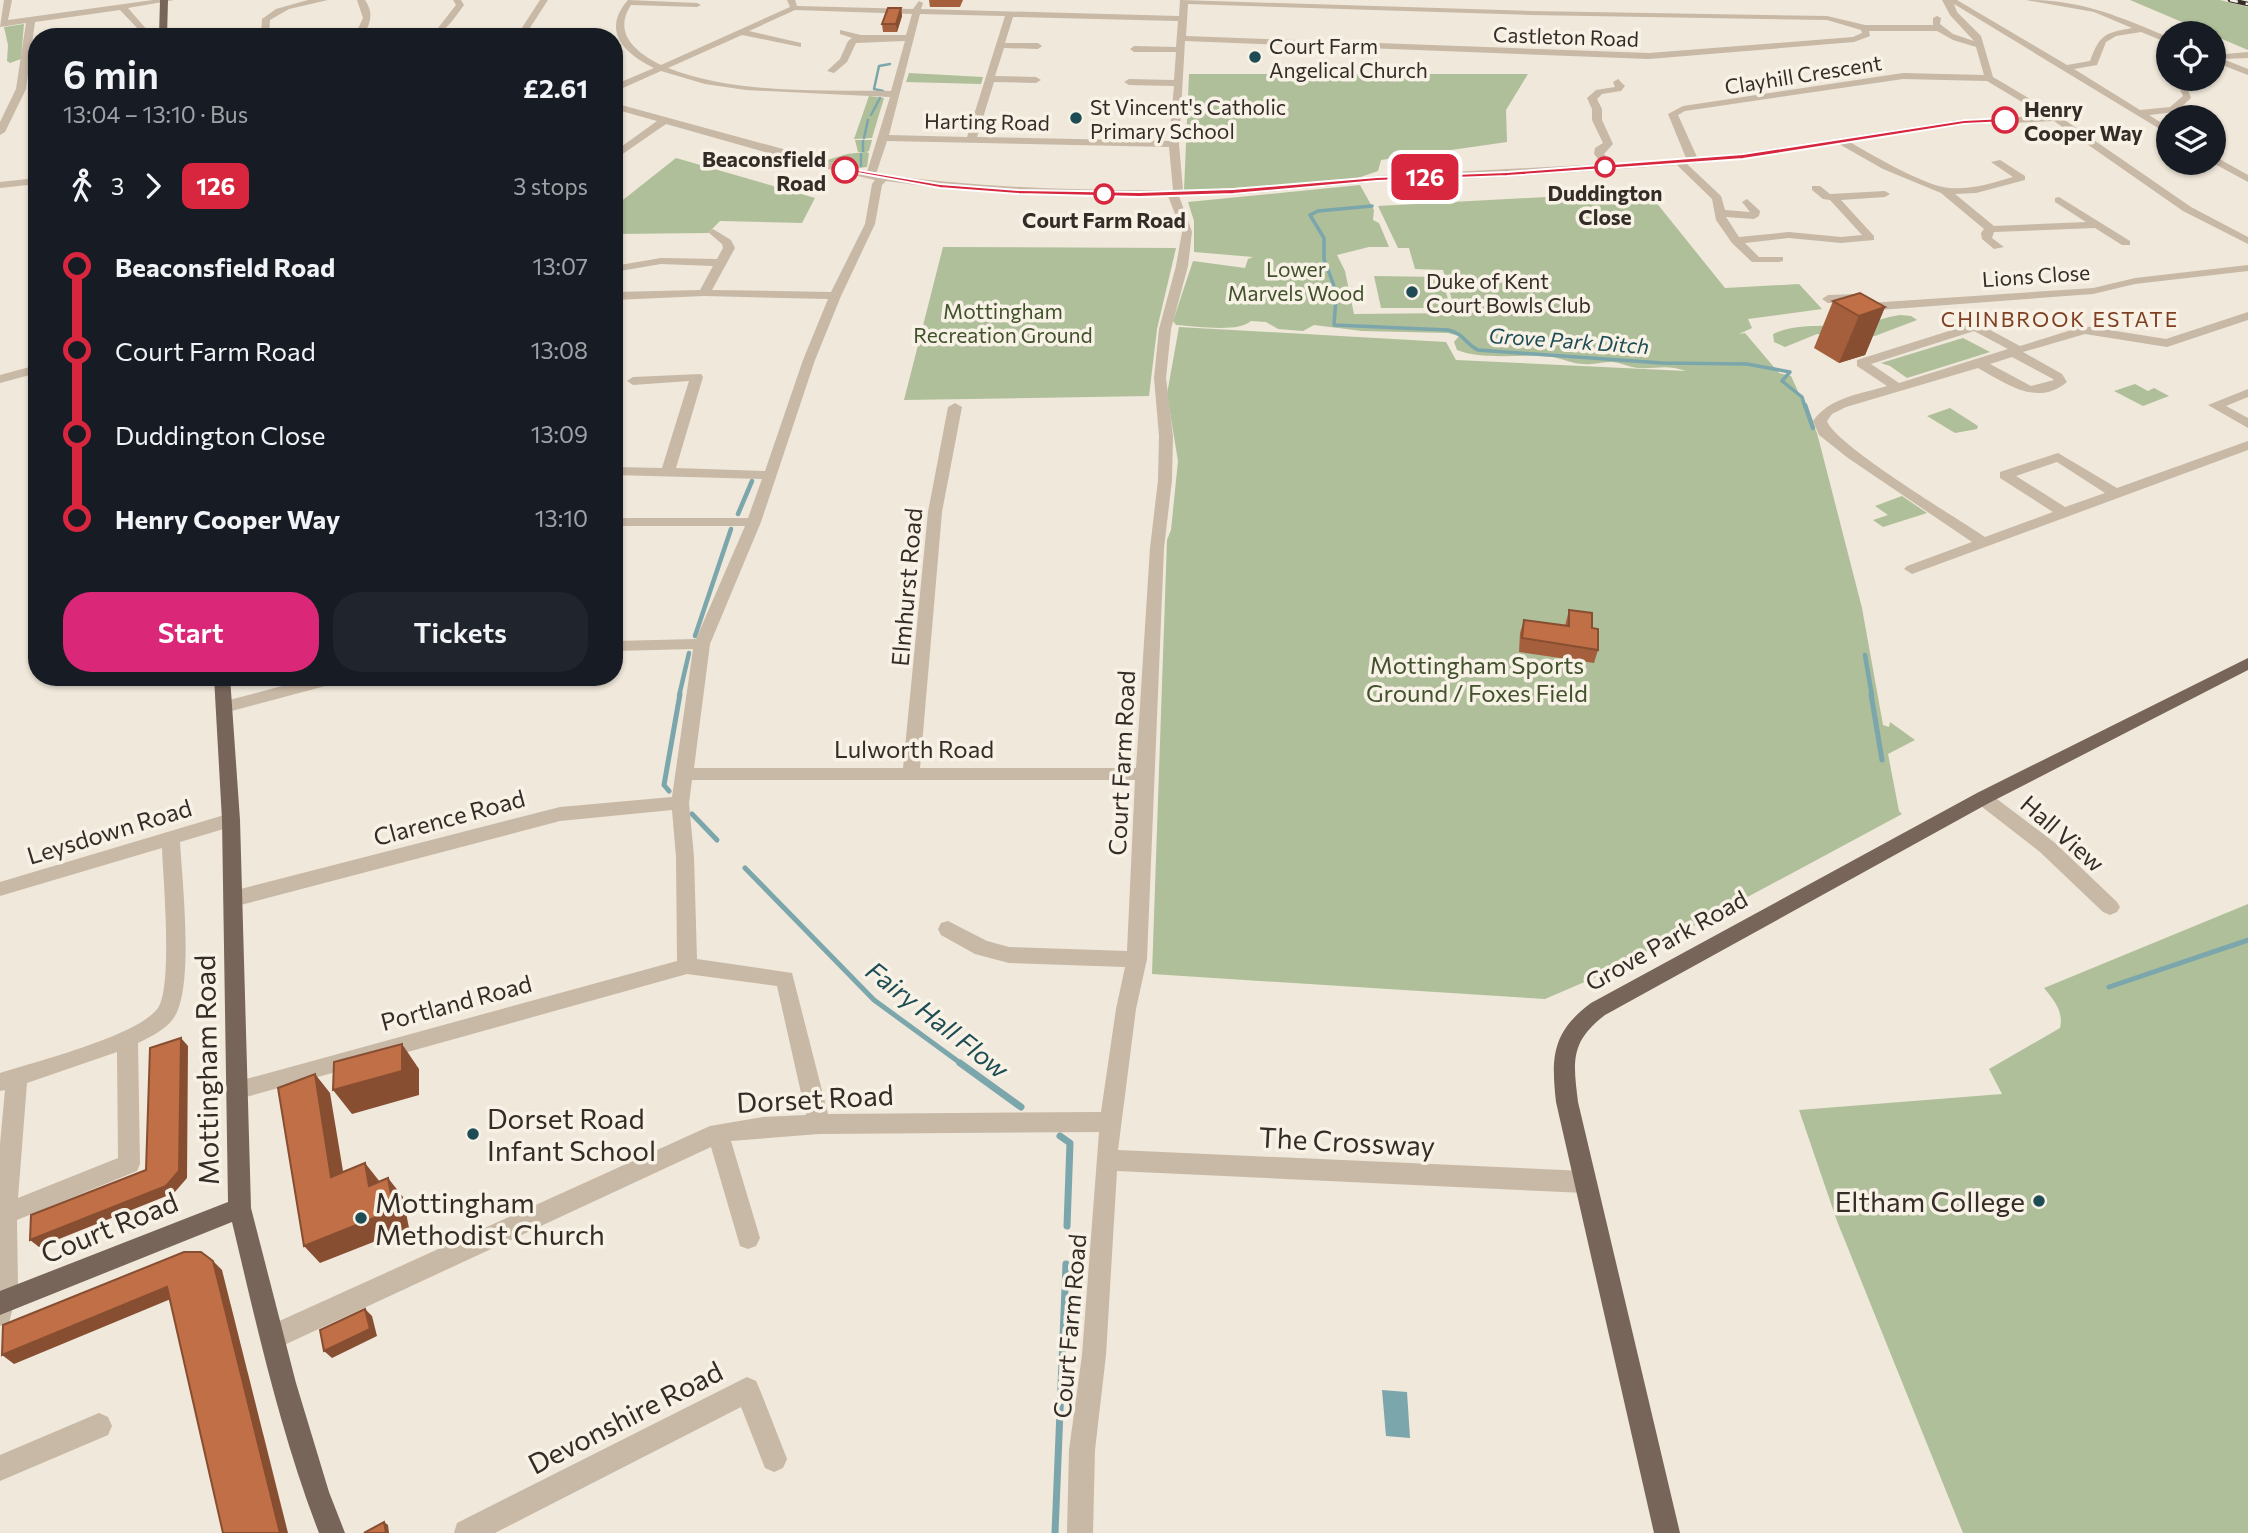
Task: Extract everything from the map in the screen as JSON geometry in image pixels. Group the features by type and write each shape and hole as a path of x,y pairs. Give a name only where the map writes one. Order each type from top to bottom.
{"main road":[{"path":"164,28 166,0"},
{"name":"Grove Park Road","path":"1667,1533 1567,1102 1563,1064 1566,1039 1580,1020 1983,798 2248,663"},
{"name":"Mottingham Road","path":"223,686 231,820 240,1208 286,1395 316,1492 332,1533"},
{"name":"Court Road","path":"1,1306 240,1208"}],"street":[{"path":"8,0 2,24 108,5 122,7 166,0"},
{"path":"266,28 266,19 270,15 291,6 324,0"},
{"path":"361,0 366,6 367,21 363,28"},
{"path":"443,28 460,5 457,0"},
{"path":"526,28 544,0"},
{"path":"819,1124 785,979 687,966 685,857 680,803 702,644 754,522 809,360 835,296 865,239 873,212 877,184 876,165 882,138 920,0"},
{"path":"1947,0 1953,13 1977,36 1989,78 2056,118 2187,209 2248,241"},
{"path":"1947,0 1959,3 2156,124"},
{"path":"2030,0 2096,10 2156,35"},
{"path":"621,28 619,20 631,2 697,5"},
{"path":"623,85 742,32 793,4 917,12 1010,14 1282,2 1542,13 1827,18 1864,28"},
{"path":"122,7 141,28"},
{"name":"Court Farm Road","path":"1080,1533 1082,1450 1094,1355 1106,1160 1126,1009 1137,959 1157,548 1165,480 1166,436 1160,378 1165,329 1182,266 1187,232 1173,197 1178,190 1174,144 1184,7"},
{"path":"1953,13 1938,16 1935,22 1938,28 1966,42 1980,45"},
{"path":"971,140 1010,14"},
{"path":"30,28 31,19"},
{"name":"Castleton Road","path":"1181,44 1659,56 1854,39 1867,34 1864,28 1938,28"},
{"path":"2066,68 2094,63 2102,41 2114,34 2142,29"},
{"path":"742,32 802,45 789,55"},
{"path":"843,33 856,40 909,38"},
{"path":"0,132 21,89 28,40"},
{"path":"831,71 844,60 856,40"},
{"path":"623,41 641,58 698,80 747,88 893,94"},
{"path":"1134,49 1181,44"},
{"path":"1000,45 1038,46"},
{"path":"2226,57 2248,55"},
{"path":"2226,63 2248,72"},
{"name":"Clayhill Crescent","path":"1694,160 1673,114 1683,109 1903,76 1989,78"},
{"path":"989,79 1036,80"},
{"path":"1129,82 1178,83"},
{"path":"1610,167 1598,154 1599,150 1608,144 1599,125 1592,98 1600,92 1618,89 1618,82"},
{"path":"2138,113 2173,110 2188,96 2186,91"},
{"path":"623,109 811,162 876,177 940,186 1019,192 1175,194 1244,191 1377,179 1679,162 1743,156 1964,122 2056,118"},
{"path":"623,151 664,121"},
{"name":"Harting Road","path":"882,138 1174,144"},
{"path":"1842,142 1887,167 1945,191 1991,229"},
{"path":"1679,162 1717,198 1721,220 1736,241 1765,270"},
{"path":"1945,191 1976,190 2021,178 1996,162"},
{"path":"2226,166 2248,179"},
{"path":"0,184 28,182"},
{"path":"1736,241 1788,235 1841,240 1870,239 1824,195 1885,194"},
{"path":"2059,200 2093,225 2126,243"},
{"path":"1720,213 1754,216 1756,213 1746,202"},
{"path":"1998,247 1987,239 1986,233 1991,229 2093,225"},
{"path":"704,293 729,248 727,242 717,235 734,233"},
{"path":"1756,260 1779,259"},
{"path":"623,267 661,261 722,262"},
{"name":"Lions Close","path":"1828,299 1858,298 1866,307 2093,291 2135,281 2248,268"},
{"path":"623,296 704,293 835,296"},
{"path":"1983,542 1869,466 1824,432 1820,427 1823,415 1834,407 2084,330 2155,344 2167,343 2248,316"},
{"path":"2227,323 2248,333"},
{"path":"1898,388 1861,363 1975,327 2062,381 2034,391 1980,364"},
{"path":"0,379 28,371"},
{"path":"633,381 696,377 668,472"},
{"path":"2248,393 2215,405 2248,424"},
{"name":"Elmhurst Road","path":"911,772 934,512 954,407"},
{"path":"1912,569 2248,445"},
{"path":"2064,513 2005,475 2058,457 2118,495"},
{"path":"623,471 771,475"},
{"path":"623,522 754,522"},
{"path":"623,646 702,644"},
{"path":"224,707 304,686"},
{"name":"Lulworth Road","path":"684,774 1144,774"},
{"name":"Hall View","path":"1983,798 2047,847 2110,907"},
{"name":"Clarence Road","path":"233,899 560,814 680,803"},
{"name":"Leysdown Road","path":"0,889 231,820"},
{"path":"1,1306 8,1079 127,1038 157,1024 172,1002 174,985 171,838"},
{"path":"948,929 982,948 1009,956 1137,959"},
{"name":"Portland Road","path":"239,1090 687,966"},
{"path":"5,1214 129,1164 127,1038"},
{"name":"Dorset Road","path":"273,1337 718,1133 764,1126 819,1124 1111,1122"},
{"path":"718,1133 748,1238"},
{"name":"The Crossway","path":"1106,1160 1585,1182"},
{"name":"Devonshire Road","path":"467,1533 747,1390 774,1459"},
{"path":"0,1468 99,1426"}],"green space":[{"path":"2130,0 2220,0 2248,7 2248,50 2226,41 2226,21 2180,21"},
{"path":"24,24 21,59 10,63 7,61 8,45 4,27"},
{"path":"909,73 983,77 981,84 906,82"},
{"name":"Lower Marvels Wood","path":"1189,74 1528,74 1506,110 1507,142 1381,160 1378,171 1352,180 1191,191 1184,190"},
{"path":"869,96 884,98 872,138 854,139"},
{"path":"855,140 872,140 869,151 866,152 869,153 867,167 858,168 824,161 865,152 858,152"},
{"path":"676,158 815,198 802,223 720,221 708,233 623,234 623,200"},
{"name":"Mottingham Sports Ground / Foxes Field","path":"1360,185 1374,210 1373,220 1379,223 1389,247 1369,247 1337,255 1345,271 1354,314 1455,313 1457,316 1443,270 1415,269 1409,248 1398,248 1378,206 1564,196 1651,196 1725,288 1799,284 1822,309 1748,319 1752,328 1739,334 1745,333 1779,373 1791,376 1817,433 1862,608 1883,725 1889,727 1890,722 1915,740 1888,754 1899,811 1902,814 1610,971 1545,999 1152,974 1167,540 1171,530 1178,461 1167,394 1179,327 1446,342 1456,360 1686,371 1667,367 1638,368 1614,362 1580,364 1541,356 1480,355 1457,350 1454,342 1459,336 1448,333 1362,331 1314,325 1303,331 1278,329 1266,322 1251,321 1237,327 1216,328 1176,325 1173,321 1193,261 1245,268 1248,259 1253,257 1194,252 1194,221 1188,202"},
{"name":"Mottingham Recreation Ground","path":"943,247 1176,248 1157,329 1149,396 904,400"},
{"name":"Duke of Kent Court Bowls Club","path":"1374,276 1441,277 1451,308 1381,308"},
{"path":"1900,315 1911,316 1917,320 1875,336 1817,334 1785,347 1774,342 1773,334 1783,330 1863,323"},
{"path":"1963,338 1990,352 1907,378 1881,363"},
{"path":"2135,384 2148,391 2154,388 2169,396 2143,406 2114,391"},
{"path":"1950,408 1978,426 1977,429 1955,433 1927,416"},
{"path":"1902,496 1927,513 1883,527 1873,520 1888,515 1875,506"},
{"name":"Eltham College","path":"2248,904 2248,1533 1963,1533 1837,1221 1799,1110 2002,1094 1989,1069 2060,1028 2059,1011 2044,988"}],"water":[{"path":"1382,1390 1407,1392 1410,1438 1386,1436"}],"building":[{"path":"888,8 901,8 896,24 882,24"},
{"path":"1860,293 1885,307 1859,316 1833,301"},
{"path":"1569,610 1592,613 1592,628 1598,629 1598,650 1522,638 1524,620 1569,626"},
{"path":"181,1038 179,1171 166,1186 30,1240 31,1215 146,1170 150,1048"},
{"path":"402,1044 402,1071 333,1090 334,1062"},
{"path":"315,1074 331,1177 365,1163 369,1186 388,1178 394,1210 304,1246 278,1088"},
{"path":"184,1252 201,1252 213,1261 280,1533 223,1533 167,1287 2,1355 3,1325"},
{"path":"365,1309 370,1329 324,1351 320,1330"},
{"path":"384,1522 386,1533 364,1533"}],"waterway":[{"name":"Fairy Hall Flow","path":"883,91 874,89 879,66 890,64"},
{"name":"Fairy Hall Flow","path":"871,115 880,98"},
{"name":"Fairy Hall Flow","path":"864,138 868,120"},
{"name":"Fairy Hall Flow","path":"863,141 863,151"},
{"name":"Fairy Hall Flow","path":"861,154 861,166"},
{"name":"Grove Park Ditch","path":"1372,206 1318,211 1310,215 1324,238 1324,259 1334,286 1331,292 1336,298 1334,325 1448,330 1458,334 1478,350 1662,363 1747,364 1790,372 1782,381 1802,397 1805,407"},
{"name":"Grove Park Ditch","path":"1805,405 1813,428"},
{"name":"Fairy Hall Flow","path":"738,514 752,481"},
{"name":"Fairy Hall Flow","path":"695,636 731,529"},
{"name":"Fairy Hall Flow","path":"679,696 689,653"},
{"name":"Grove Park Ditch","path":"1865,655 1872,696"},
{"name":"Fairy Hall Flow","path":"669,791 664,785 680,694"},
{"name":"Grove Park Ditch","path":"1871,694 1882,760"},
{"name":"Fairy Hall Flow","path":"692,814 717,840"},
{"name":"Fairy Hall Flow","path":"745,868 874,1000 963,1065"},
{"name":"Grove Park Ditch","path":"2109,987 2248,940"},
{"name":"Fairy Hall Flow","path":"960,1063 1021,1107"},
{"name":"Fairy Hall Flow","path":"1060,1136 1070,1143 1067,1226"},
{"name":"Fairy Hall Flow","path":"1055,1533 1066,1264"}],"railway":[{"path":"2230,0 2248,4"}],"bus line":[{"name":"126","path":"845,170 940,186 1019,192 1233,192 1377,179 1507,174 1743,156 1964,122 2005,120"}],"place":[{"name":"Court Farm Angelical Church","path":"1255,57"},
{"name":"St Vincent's Catholic Primary School","path":"1076,118"},
{"name":"Henry Cooper Way","path":"2005,120"},
{"name":"Duddington Close","path":"1605,167"},
{"name":"Beaconsfield Road","path":"845,170"},
{"name":"Court Farm Road","path":"1104,194"},
{"name":"Duke of Kent Court Bowls Club","path":"1412,292"},
{"name":"Dorset Road Infant School","path":"473,1134"},
{"name":"Eltham College","path":"2039,1201"},
{"name":"Mottingham Methodist Church","path":"361,1218"}],"district":[{"name":"CHINBROOK ESTATE","path":"2060,318"}]}
